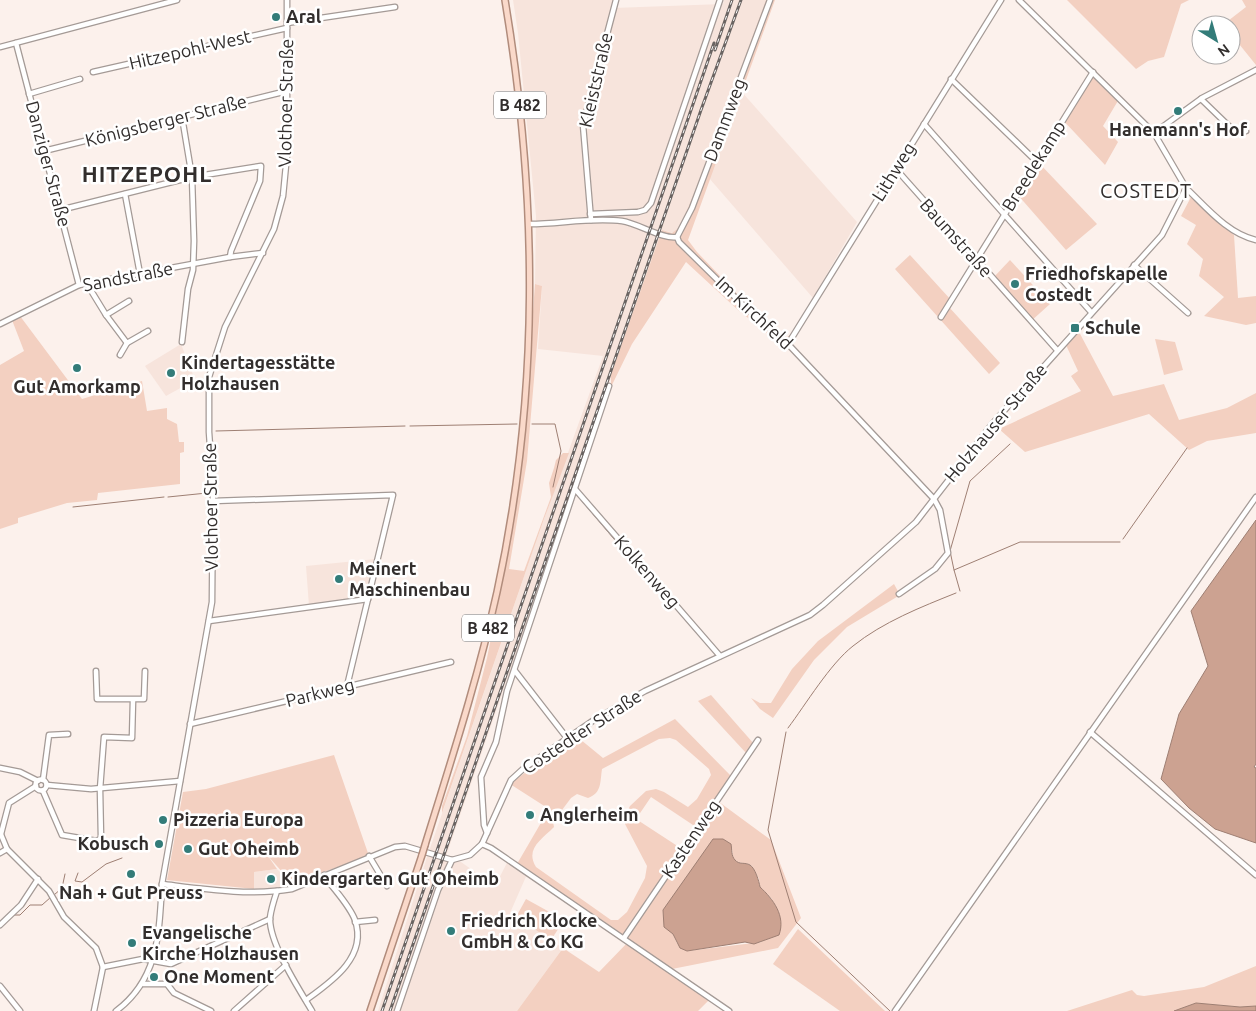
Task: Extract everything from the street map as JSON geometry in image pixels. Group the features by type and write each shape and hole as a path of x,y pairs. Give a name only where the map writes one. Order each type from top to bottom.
{"main road":[{"name":"B 482","path":"370,1011 422,855 483,651 510,523 529,366 531,276 527,165 505,0"}],"street":[{"path":"0,47 177,0"},
{"name":"Vlothoer Straße","path":"116,1011 129,1001 143,984 150,961 158,944 162,884 209,621 213,575 213,501 209,432 209,377 225,327 274,230 283,196 287,155 287,0"},
{"name":"Kleiststraße","path":"591,220 583,125 616,0"},
{"path":"590,214 638,212 645,210 651,203 720,0"},
{"name":"Dammweg","path":"677,237 692,208 770,0"},
{"name":"Lithweg","path":"788,344 1001,0"},
{"path":"1019,0 1154,133 1186,188 1225,224 1248,238 1256,240"},
{"name":"Hitzepohl-West","path":"93,72 287,26 395,7"},
{"name":"Danziger Straße","path":"16,43 79,285"},
{"path":"1154,133 1201,99 1256,70"},
{"name":"Breedekamp","path":"941,317 1093,72"},
{"path":"29,94 80,79"},
{"path":"951,79 1037,162"},
{"name":"Königsberger Straße","path":"44,151 287,91"},
{"path":"1201,99 1230,127 1240,133 1246,131"},
{"path":"182,117 188,144 192,178 193,264 182,342"},
{"path":"924,124 1091,312"},
{"path":"60,210 192,178 261,166 260,181 230,257"},
{"name":"Baumstraße","path":"896,170 1057,350"},
{"name":"Holzhauser Straße","path":"720,656 810,615 900,538 934,499 989,428 1168,227 1186,188"},
{"path":"125,194 140,274"},
{"path":"530,224 591,220 624,222 667,237 677,237"},
{"name":"Im Kirchfeld","path":"677,237 679,242 744,306 788,344 934,499"},
{"name":"Sandstraße","path":"0,324 79,285 230,257 263,253"},
{"path":"1134,265 1188,313"},
{"path":"87,284 106,315 127,343"},
{"path":"106,315 129,301"},
{"path":"120,355 127,343 148,331"},
{"path":"487,834 484,825 481,777 496,742 504,704 609,386"},
{"name":"Kolkenweg","path":"575,489 720,656"},
{"path":"213,501 393,495 348,686"},
{"path":"895,1011 1256,497"},
{"path":"899,594 935,569 948,554 940,510 934,499"},
{"path":"209,621 368,598"},
{"name":"Costedter Straße","path":"482,844 511,780 567,738 645,691 720,656"},
{"name":"Parkweg","path":"190,724 451,662"},
{"path":"515,670 567,738"},
{"path":"96,671 98,699 133,700 144,699 145,672"},
{"path":"0,768 20,772 37,784 43,791 62,835 97,841 102,835 100,789 104,737 132,738 133,700"},
{"path":"1090,732 1256,875"},
{"path":"68,734 49,735 43,780 47,785 100,789 180,782"},
{"name":"Kastenweg","path":"624,938 758,740"},
{"path":"43,780 9,803 0,833 7,849 49,891 64,917 96,948 103,967 94,1011"},
{"path":"43,791 47,785"},
{"path":"162,884 208,889 277,891 292,889 395,847 405,846 452,860 470,855 482,844 624,938 729,1011"},
{"path":"0,853 7,849"},
{"path":"369,856 386,886"},
{"path":"397,1011 438,890 452,860"},
{"path":"306,1000 335,978 346,966 356,939 355,922 324,875"},
{"path":"0,925 21,905 38,880"},
{"path":"277,891 270,919 272,932 286,965 312,1011"},
{"path":"103,967 114,967 143,959 171,964 270,919"},
{"path":"355,922 375,920"},
{"path":"234,1011 286,965"},
{"path":"143,984 167,984 174,993 211,1011"},
{"path":"0,986 20,1011"}],"shaded area":[{"path":"513,0 614,0 613,8 723,4 724,0 766,0 702,174 680,227 674,233 662,230 445,859 461,862 495,886 509,859 528,872 510,913 563,948 517,1011 378,1011 427,857 544,519 603,356 538,349 542,286 535,284 536,216"},
{"path":"766,0 775,0 688,240 697,252 746,303 783,335 787,337 792,334 785,347 738,310 686,262 632,344 611,387 611,375 662,230 672,233 680,227 702,174"},
{"path":"1067,0 1189,0 1181,4 1164,57 1148,61 1136,69"},
{"path":"1242,0 1256,0 1256,65 1241,46 1241,15 1236,15 1246,7"},
{"path":"1091,71 1119,99 1103,126 1118,142 1105,165 1061,118"},
{"path":"741,91 857,222 813,298 709,178"},
{"path":"1038,162 1097,224 1066,250 1017,194"},
{"path":"1191,197 1234,235 1238,298 1256,296 1256,323 1246,325 1204,316 1224,297 1199,276 1203,259 1187,244 1196,225 1181,216"},
{"path":"910,255 951,300 948,306 1000,363 989,374 895,269"},
{"path":"1010,260 1050,304 1030,322 993,278"},
{"path":"535,284 542,286 527,461 509,569 524,571 551,497 549,483 556,460 563,453 569,453 544,519 442,813 442,806 467,736 487,658 505,568 522,461"},
{"path":"20,316 82,399 142,381 147,411 167,408 167,419 177,424 179,442 184,442 184,452 180,453 180,484 98,493 97,500 67,503 18,518 18,523 0,529 0,365 24,351 12,320"},
{"path":"1078,330 1113,396 1164,384 1179,420 1227,408 1256,393 1256,433 1207,441 1189,450 1149,414 1025,452 999,429 1081,391 1071,376 1078,371 1066,345"},
{"path":"1155,339 1175,342 1183,370 1164,375"},
{"name":"Kindertagesstätte Holzhausen","path":"181,344 195,380 166,396 145,366"},
{"path":"1256,520 1256,764 1254,767 1256,768 1256,843 1215,829 1189,808 1161,779 1179,714 1208,666 1191,611"},
{"path":"376,559 367,597 309,606 306,566"},
{"path":"894,584 900,595 847,627 814,660 773,718 760,709 751,698 760,703 771,703 792,669 818,641"},
{"path":"711,695 754,744 747,754 698,701"},
{"path":"675,719 731,776 715,799 771,840 801,918 778,948 672,969 711,998 698,1011 517,1011 563,948 599,972 629,941 517,864 549,809 510,784 575,735 603,758","holes":["670,738 676,740 709,769 711,775 697,799 688,807 656,789 646,791 630,806 626,814 625,824 647,866 645,878 627,912 618,920 611,920 536,867 533,861 533,850 554,827 553,822 571,798 577,794 588,798 596,793 600,786 602,769 659,739","651,797 696,827 682,849 636,819","732,849 733,858 737,862 752,866 759,879 760,887 772,899 762,942 687,951 677,943 673,934"]},
{"path":"334,755 369,856 292,883 268,856 277,869 254,872 254,889 167,880 183,792 206,789"},
{"path":"713,839 723,839 731,844 735,860 750,865 754,869 760,887 777,908 781,921 779,935 754,944 745,942 687,951 680,948 673,934 664,927 663,910"},
{"name":"Kindergarten Gut Oheimb","path":"277,869 292,884 272,889 254,889 254,872"},
{"path":"526,899 564,920 551,940 516,917"},
{"path":"798,929 885,1011 840,1011 773,964"},
{"path":"1256,966 1256,1006 1240,1007 1196,1003 1174,1011 1067,1011 1132,990 1137,995 1144,996 1204,987"},
{"path":"1196,1003 1240,1007 1256,1006 1256,1011 1174,1011"}],"waterway":[{"path":"410,426 517,424"},
{"path":"532,424 555,424 561,451 553,487"},
{"path":"216,431 405,426"},
{"path":"954,570 950,551 970,481 1010,444"},
{"path":"1123,539 1187,448"},
{"path":"168,497 207,493"},
{"path":"576,494 641,571"},
{"path":"73,507 164,497"},
{"path":"960,591 954,570 1020,542 1120,542"},
{"path":"788,728 827,674 853,646 890,622 956,593"},
{"path":"786,732 768,830 796,922 890,1011"},
{"path":"78,873 75,881 82,882 106,864 122,858"},
{"path":"54,895 62,888 65,874"},
{"path":"0,928 14,915 20,915 30,905 42,905 51,897"}],"railway":[{"path":"715,50 732,0"},
{"path":"390,1011 701,110 741,0"},
{"path":"382,1011 714,43"}],"place":[{"name":"Aral","path":"276,17"},
{"name":"Hanemann's Hof","path":"1178,111"},
{"name":"Friedhofskapelle Costedt","path":"1015,284"},
{"name":"Schule","path":"1075,328"},
{"name":"Gut Amorkamp","path":"77,368"},
{"name":"Kindertagesstätte Holzhausen","path":"171,373"},
{"name":"Meinert Maschinenbau","path":"339,579"},
{"name":"Anglerheim","path":"530,815"},
{"name":"Pizzeria Europa","path":"163,820"},
{"name":"Kobusch","path":"159,844"},
{"name":"Gut Oheimb","path":"188,849"},
{"name":"Nah + Gut Preuss","path":"131,874"},
{"name":"Kindergarten Gut Oheimb","path":"271,879"},
{"name":"Friedrich Klocke GmbH & Co KG","path":"451,931"},
{"name":"Evangelische Kirche Holzhausen","path":"132,943"},
{"name":"One Moment","path":"154,977"}],"district":[{"name":"HITZEPOHL","path":"147,174"},
{"name":"COSTEDT","path":"1146,191"}]}
